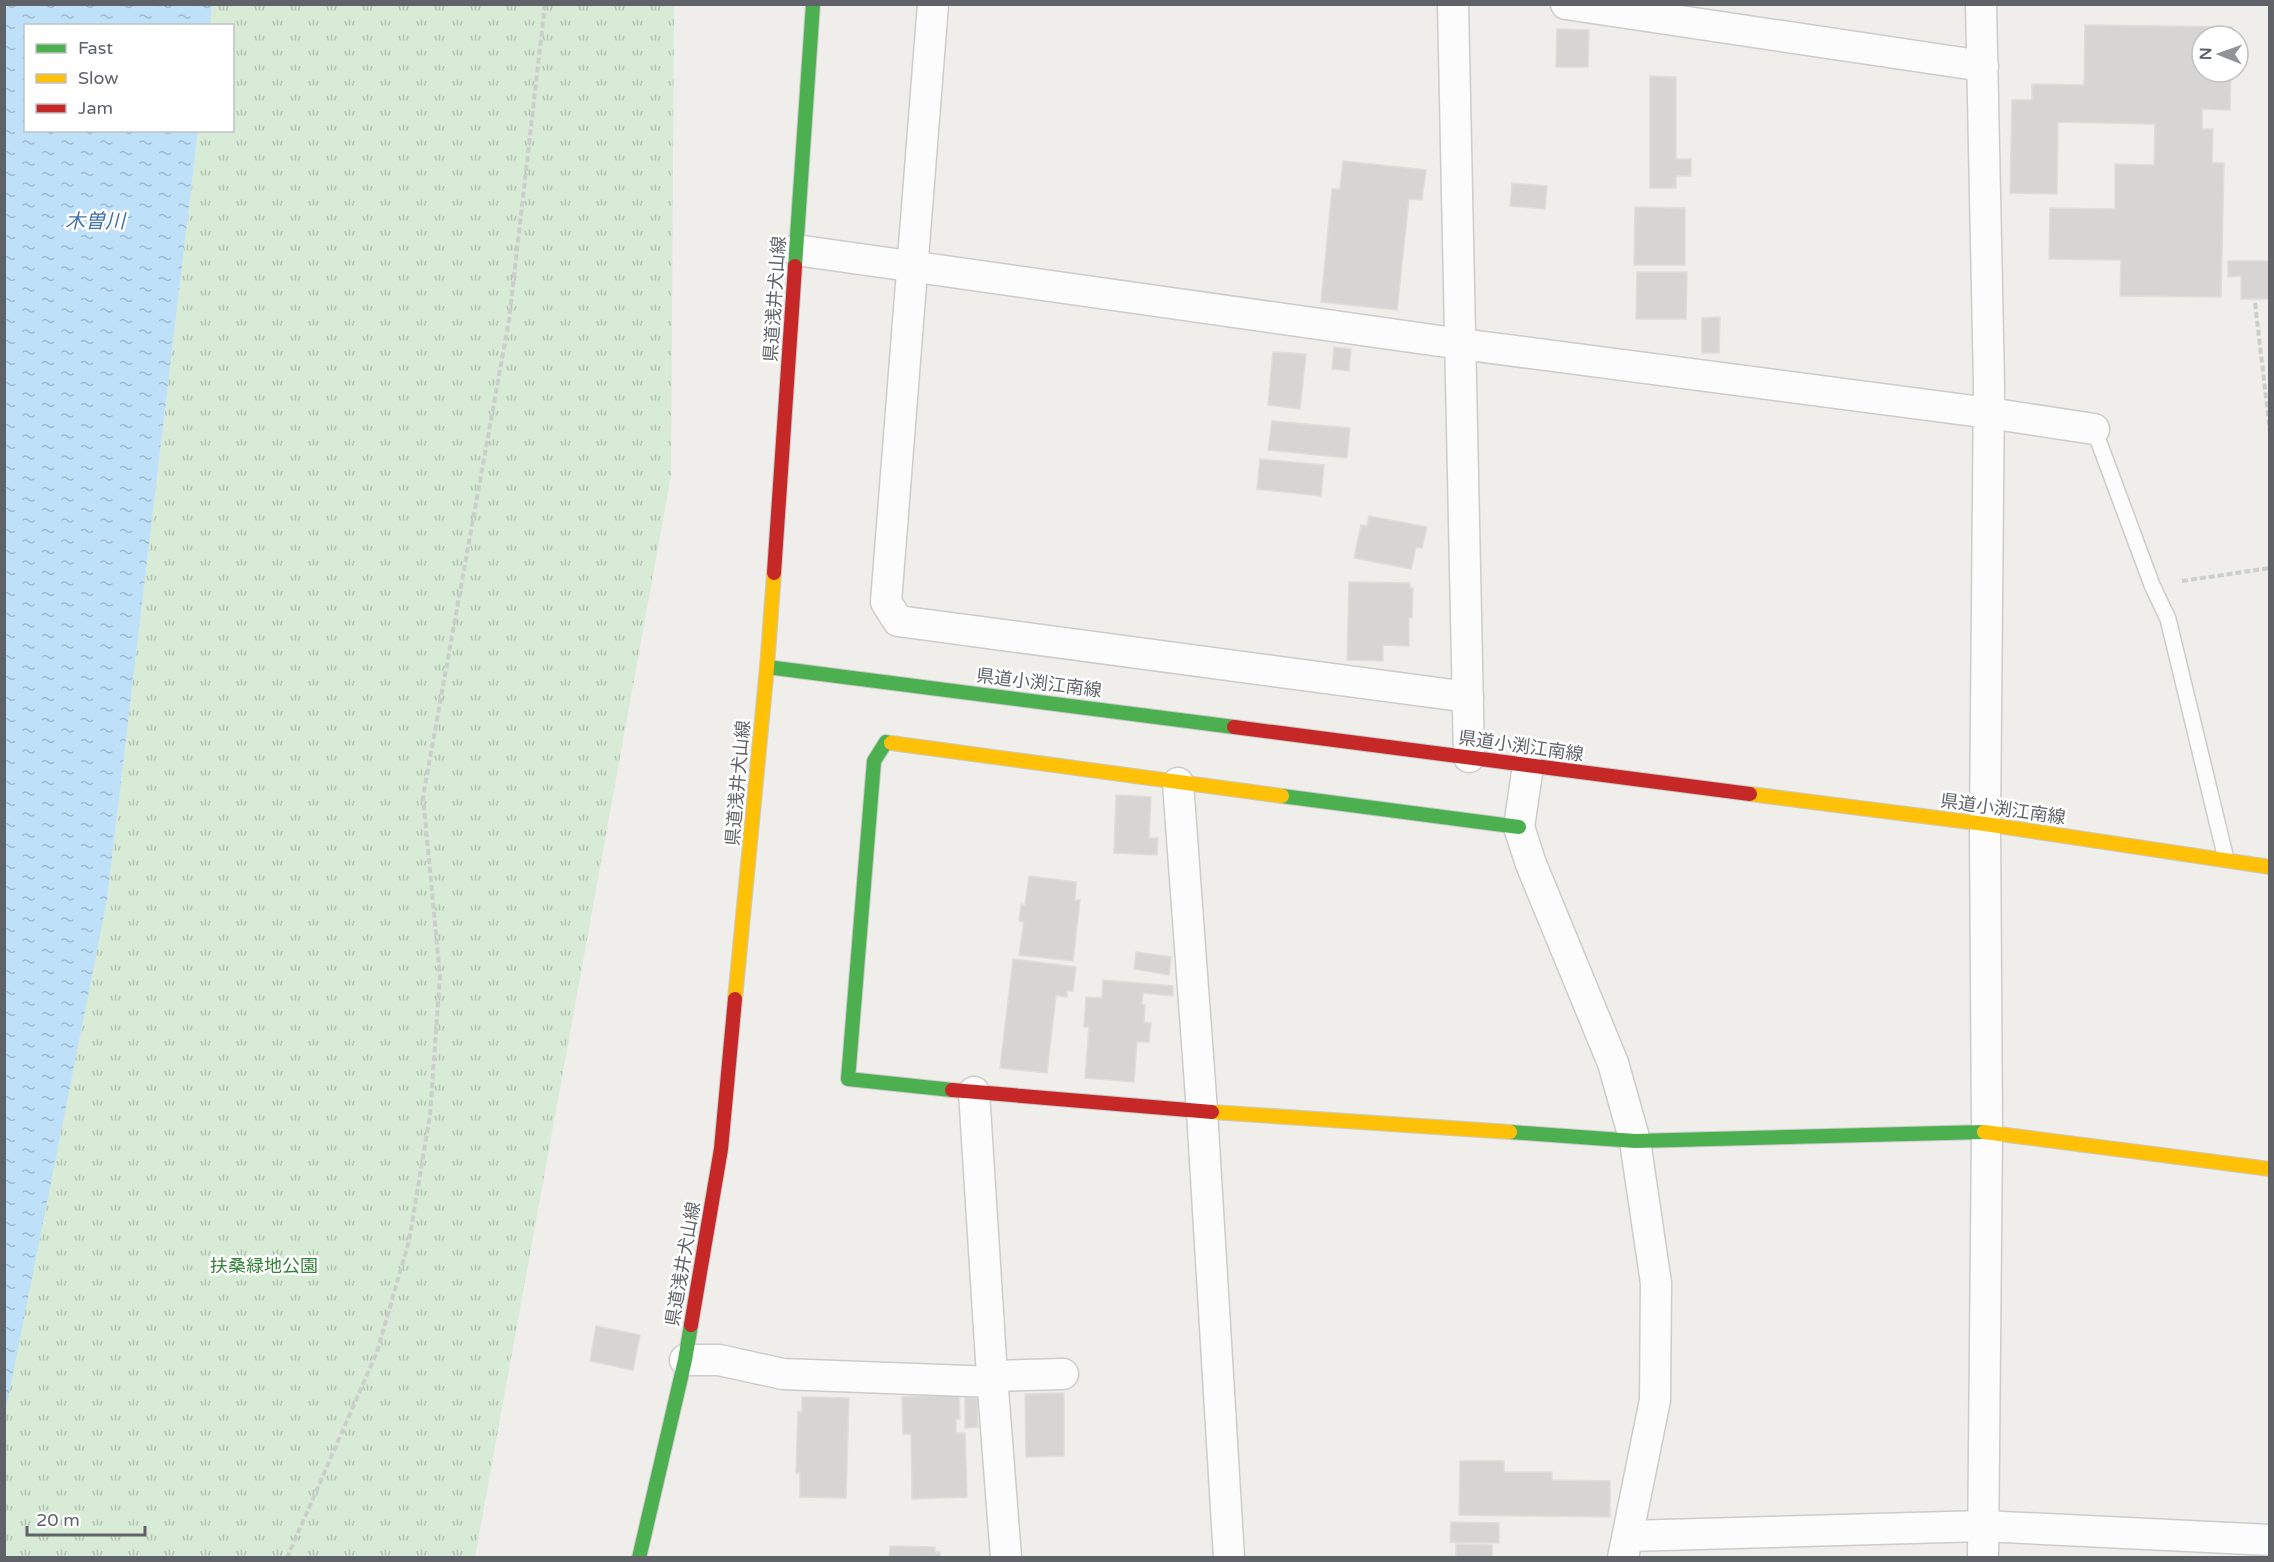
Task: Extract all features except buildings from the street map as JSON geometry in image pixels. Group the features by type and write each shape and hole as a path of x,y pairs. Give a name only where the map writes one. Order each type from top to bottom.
{"main road":[{"name":"県道浅井犬山線","path":"639,1557 685,1360 721,1149 767,667 813,4"},
{"name":"県道小渕江南線","path":"767,667 1985,824 2270,867"},
{"path":"1520,827 1178,783 886,742 874,761 848,1079 1202,1111 1635,1142 1987,1132 2270,1168"}],"street":[{"path":"933,4 886,602 898,621 1468,697"},
{"path":"1454,4 1469,756"},
{"path":"1566,4 1983,66"},
{"path":"1981,4 1989,413 1985,824 1987,1132 1983,1557"},
{"path":"796,250 1461,344 1989,413 2094,429"},
{"path":"1528,766 1520,827 1531,864 1613,1063 1635,1142 1656,1283 1655,1400 1626,1547 1983,1526 2270,1540"},
{"path":"1178,783 1202,1111 1230,1557"},
{"path":"974,1092 1006,1557"},
{"path":"685,1360 719,1360 783,1374 992,1379 1063,1374"}],"lane":[{"path":"2094,429 2152,585 2168,619 2226,859"}],"path":[{"path":"287,1557 377,1352 409,1241 430,1114 440,976 423,797 509,320 545,4"},
{"path":"2255,303 2270,431"},
{"path":"2152,585 2270,568"}],"green space":[{"name":"扶桑緑地公園","path":"212,5 674,5 671,476 475,1557 5,1558 5,1228 107,900 198,132 234,132 234,24 210,24"}],"water":[{"name":"木曽川","path":"5,4 212,5 210,24 24,24 24,132 198,132 107,900 5,1414"}],"traffic: fast":[{"path":"795,266 813,4"},
{"path":"767,667 1234,727"},
{"path":"891,743 886,742 874,761 848,1079 952,1090"},
{"path":"1282,796 1519,827"},
{"path":"1510,1132 1635,1141 1984,1132"},
{"path":"639,1558 691,1325"}],"traffic: slow":[{"path":"735,999 774,573"},
{"path":"891,743 1282,796"},
{"path":"1750,794 1985,824 2270,867"},
{"path":"1212,1112 1510,1132"},
{"path":"1984,1132 2270,1169"}],"traffic: jam":[{"path":"774,573 795,266"},
{"path":"1234,727 1750,794"},
{"path":"691,1325 721,1149 735,999"},
{"path":"952,1090 1212,1112"}]}
